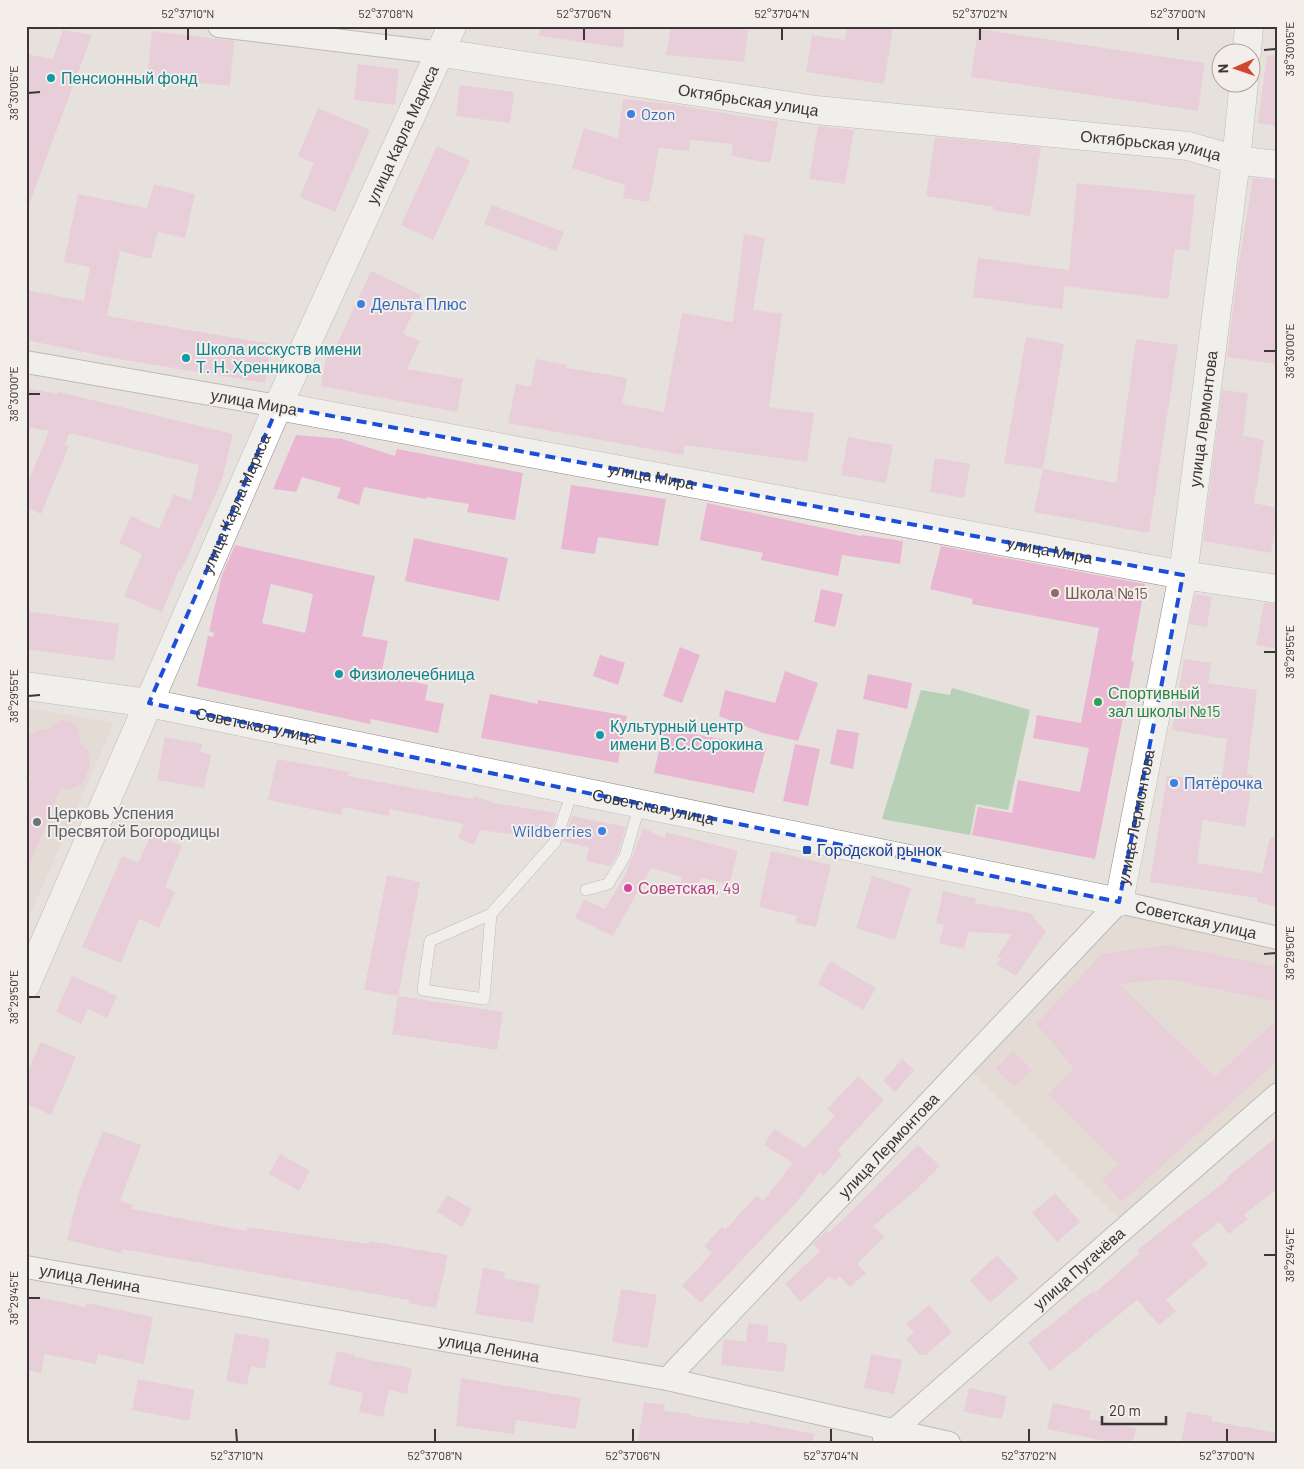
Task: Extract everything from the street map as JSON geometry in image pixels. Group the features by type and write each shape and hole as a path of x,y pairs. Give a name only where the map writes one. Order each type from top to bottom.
{"main road":[{"name":"улица Карла Маркса","path":"26,986 278,406 442,52 452,26"},
{"path":"1248,42 1250,26"},
{"name":"Октябрьская улица","path":"442,52 816,110 1188,146 1236,160 1278,164"},
{"name":"улица Лермонтова","path":"1118,902 1183,575 1243,92"},
{"name":"улица Мира","path":"278,406 1183,575 1278,589"},
{"name":"Советская улица","path":"26,686 148,703 1118,902"}],"street":[{"name":"Октябрьская улица","path":"219,26 442,52"},
{"name":"улица Мира","path":"26,362 278,406"},
{"name":"Советская улица","path":"1118,902 1278,938"},
{"name":"улица Лермонтова","path":"667,1379 1118,902"},
{"name":"улица Пугачёва","path":"886,1437 1278,1094"},
{"name":"улица Ленина","path":"26,1267 667,1379 886,1437 949,1443"}],"lane":[{"path":"491,914 484,998 423,990 430,941 491,914 555,842 573,790"},
{"path":"586,890 608,884 625,856 640,804"}],"highlighted area":[{"path":"278,406 1183,575 1119,902 149,703"}],"shaded area":[{"path":"26,708 114,723 26,924"},
{"path":"1122,907 1278,943 1278,1082 1119,1219 967,1067"}],"green space":[{"path":"952,688 1030,710 1008,810 976,804 970,835 882,819 921,690 950,695"}],"building":[{"path":"540,26 625,26 623,48 539,36"},
{"path":"671,26 717,26 748,30 744,62 666,55"},
{"path":"847,26 893,26 884,84 806,72 812,35 845,40"},
{"path":"978,29 1205,63 1198,111 971,77"},
{"name":"Пенсионный фонд","path":"63,30 92,35 28,207 26,206 26,54 53,59"},
{"path":"152,31 234,41 230,86 147,78"},
{"path":"1267,55 1278,56 1278,126 1258,123"},
{"path":"358,64 399,69 395,105 354,100"},
{"path":"460,85 514,92 510,123 456,116"},
{"path":"623,99 671,104 778,122 770,163 731,156 733,144 690,140 689,151 659,148 649,202 623,198 625,185 572,168 584,128 618,138"},
{"path":"318,108 370,130 335,212 300,197 314,163 298,156"},
{"path":"818,126 854,130 845,184 809,179"},
{"path":"935,137 1041,147 1030,216 993,210 994,207 926,196"},
{"path":"437,146 470,161 433,240 401,225"},
{"path":"1253,178 1278,180 1278,364 1227,357 1238,268"},
{"path":"1077,183 1195,195 1189,251 1175,249 1168,299 1065,286 1062,309 973,297 978,258 1069,270"},
{"path":"154,184 195,194 185,238 158,232 151,259 120,251 107,316 271,344 265,383 113,358 26,340 26,290 84,301 90,267 64,262 78,194 147,208"},
{"path":"492,205 564,232 556,251 484,224"},
{"path":"744,234 765,238 753,310 782,314 769,407 814,413 807,462 685,445 683,455 508,423 516,384 531,387 536,359 567,365 567,368 627,378 622,404 664,412 682,313 733,322"},
{"path":"371,271 421,295 403,334 420,341 407,369 463,379 457,412 321,386 327,354 332,355"},
{"path":"1026,337 1064,344 1043,469 1004,463"},
{"path":"1136,339 1178,345 1149,533 1034,512 1043,469 1116,483"},
{"path":"26,388 58,394 59,392 233,434 222,480 181,571 179,570 162,612 124,596 142,554 119,543 131,516 159,529 174,494 191,501 199,465 69,433 65,445 69,446 41,514 26,507 26,487 49,431 26,427"},
{"path":"1222,390 1248,393 1243,436 1264,440 1254,503 1278,508 1271,553 1203,541"},
{"path":"296,435 342,439 395,456 397,449 523,473 515,520 467,512 469,504 426,497 426,499 364,487 359,505 337,498 341,488 302,477 296,492 273,489"},
{"path":"848,437 893,445 886,483 841,475"},
{"path":"935,458 970,464 964,498 930,492"},
{"path":"571,485 666,499 658,546 598,537 595,554 561,549"},
{"path":"707,503 861,536 903,541 900,564 842,555 838,576 761,560 763,553 700,540"},
{"path":"414,538 508,558 499,601 405,581"},
{"path":"235,545 375,576 362,636 388,641 381,675 428,685 425,700 444,704 438,733 371,719 370,724 197,686 208,636 213,637 214,633 209,631 222,575","holes":["271,584 313,594 305,633 262,623"]},
{"path":"941,546 1145,584 1131,661 1134,662 1095,859 972,835 978,807 1012,813 1018,780 1080,792 1089,748 1033,738 1037,715 1081,723 1099,628 972,604 973,599 930,589"},
{"path":"821,589 843,594 835,627 814,622"},
{"path":"1195,594 1212,597 1207,627 1189,624"},
{"path":"1264,603 1278,604 1278,649 1256,645"},
{"path":"26,611 119,624 114,661 26,649"},
{"path":"680,647 700,655 682,703 663,696"},
{"path":"600,655 625,663 618,685 593,676"},
{"path":"1184,659 1211,663 1208,683 1257,690 1247,774 1253,775 1245,827 1203,820 1197,863 1262,873 1270,837 1278,837 1278,907 1257,902 1257,898 1150,882 1167,775 1221,784 1227,739 1172,730"},
{"path":"785,671 818,683 798,741 763,733 719,716 725,690 775,703"},
{"path":"868,674 912,683 907,709 863,699"},
{"path":"490,694 538,704 538,700 627,716 618,763 481,738"},
{"name":"Церковь Успения Пресвятой Богородицы","path":"61,720 70,721 78,728 80,743 88,751 90,763 83,783 68,790 61,787 26,873 26,792 32,776 26,774 26,741 29,734 43,729 47,730"},
{"path":"664,728 766,748 754,793 654,773"},
{"path":"837,729 859,733 853,769 830,764"},
{"path":"165,737 202,744 200,752 211,754 204,788 157,780"},
{"path":"795,744 820,749 808,806 783,801"},
{"path":"277,759 349,772 348,776 473,799 475,796 494,803 557,813 548,839 480,830 474,845 458,838 464,824 390,809 389,816 343,807 341,815 268,800"},
{"path":"572,816 626,827 618,853 610,866 586,861 589,848 563,841"},
{"path":"643,828 665,838 666,832 738,851 729,885 701,877 696,895 679,890 682,877 651,868 613,936 575,918 584,899 605,909 628,870 626,870"},
{"path":"152,833 182,846 165,887 175,892 159,928 139,919 121,963 82,947 122,856 138,863"},
{"path":"771,851 831,865 816,927 796,923 797,916 759,907"},
{"path":"387,875 420,882 398,996 364,990"},
{"path":"872,876 911,888 895,940 856,928"},
{"path":"943,891 976,899 975,903 1030,913 1046,932 1016,976 996,964 1002,958 997,957 1012,934 968,932 964,949 939,943 944,925 936,923"},
{"path":"1167,945 1278,967 1278,1002 1169,979 1119,984 1215,1077 1278,1019 1278,1060 1122,1202 1102,1180 1119,1164 1048,1094 1074,1068 1036,1024 1102,954"},
{"path":"830,961 876,988 863,1010 818,984"},
{"path":"72,976 117,996 107,1018 88,1009 81,1024 56,1012"},
{"path":"398,996 503,1012 497,1050 392,1034"},
{"path":"41,1042 76,1057 51,1115 26,1104 26,1075"},
{"path":"1013,1051 1032,1070 1014,1087 996,1069"},
{"path":"902,1059 914,1070 895,1092 883,1081"},
{"path":"858,1076 884,1100 838,1150 842,1155 823,1176 820,1172 795,1204 701,1303 682,1286 712,1253 704,1246 722,1227 725,1230 757,1195 763,1201 793,1163 764,1145 774,1129 805,1148 835,1116 827,1109"},
{"path":"103,1131 141,1145 120,1201 133,1205 132,1209 247,1231 247,1227 369,1244 369,1241 448,1255 436,1308 409,1303 409,1300 122,1249 121,1253 67,1240 79,1191"},
{"path":"1278,1136 1278,1188 1244,1215 1248,1219 1229,1234 1219,1222 1191,1244 1208,1264 1166,1300 1176,1311 1159,1325 1137,1300 1050,1371 1028,1343 1093,1291 1095,1293 1140,1253 1137,1250 1228,1179 1227,1177"},
{"path":"918,1145 940,1166 916,1190 873,1226 885,1237 857,1264 866,1273 850,1287 840,1276 834,1281 830,1276 801,1302 785,1284 820,1251 813,1244 827,1230 829,1233"},
{"path":"280,1154 310,1171 299,1191 269,1174"},
{"path":"1055,1193 1080,1222 1057,1242 1032,1213"},
{"path":"447,1195 472,1209 462,1227 437,1212"},
{"path":"997,1255 1018,1278 990,1303 970,1280"},
{"path":"483,1268 505,1272 504,1278 540,1285 533,1323 475,1314"},
{"path":"621,1289 657,1295 648,1348 612,1342"},
{"path":"31,1296 86,1307 87,1303 153,1317 144,1364 98,1354 96,1364 45,1354 41,1373 26,1370 26,1321"},
{"path":"929,1305 952,1332 926,1355 920,1355 906,1339 914,1333 906,1324"},
{"path":"748,1323 769,1326 767,1341 787,1344 784,1372 721,1365 724,1339 746,1342"},
{"path":"235,1333 270,1339 265,1369 251,1366 247,1385 226,1381"},
{"path":"337,1351 355,1355 354,1357 412,1368 407,1394 389,1390 383,1417 359,1412 363,1393 329,1385"},
{"path":"871,1354 902,1360 894,1394 864,1388"},
{"path":"461,1378 581,1398 576,1429 516,1420 514,1434 456,1426"},
{"path":"138,1379 194,1390 189,1421 132,1410"},
{"path":"969,1388 1007,1396 1002,1419 964,1412"},
{"path":"644,1402 665,1405 664,1411 749,1424 749,1421 814,1434 813,1443 638,1443"},
{"path":"1053,1403 1091,1411 1089,1419 1136,1428 1133,1443 1114,1443 1047,1429"},
{"path":"1187,1412 1212,1416 1212,1421 1278,1433 1278,1443 1181,1443"}],"place":[{"name":"Пенсионный фонд","path":"51,78"},
{"name":"Ozon","path":"631,114"},
{"name":"Дельта Плюс","path":"361,304"},
{"name":"Школа исскуств имени Т. Н. Хренникова","path":"186,358"},
{"name":"Школа №15","path":"1055,593"},
{"name":"Физиолечебница","path":"339,674"},
{"name":"Спортивный зал школы №15","path":"1098,702"},
{"name":"Культурный центр имени В.С.Сорокина","path":"600,735"},
{"name":"Пятёрочка","path":"1174,783"},
{"name":"Церковь Успения Пресвятой Богородицы","path":"37,822"},
{"name":"Wildberries","path":"602,831"},
{"name":"Городской рынок","path":"807,850"},
{"name":"Советская, 49","path":"628,888"}]}
